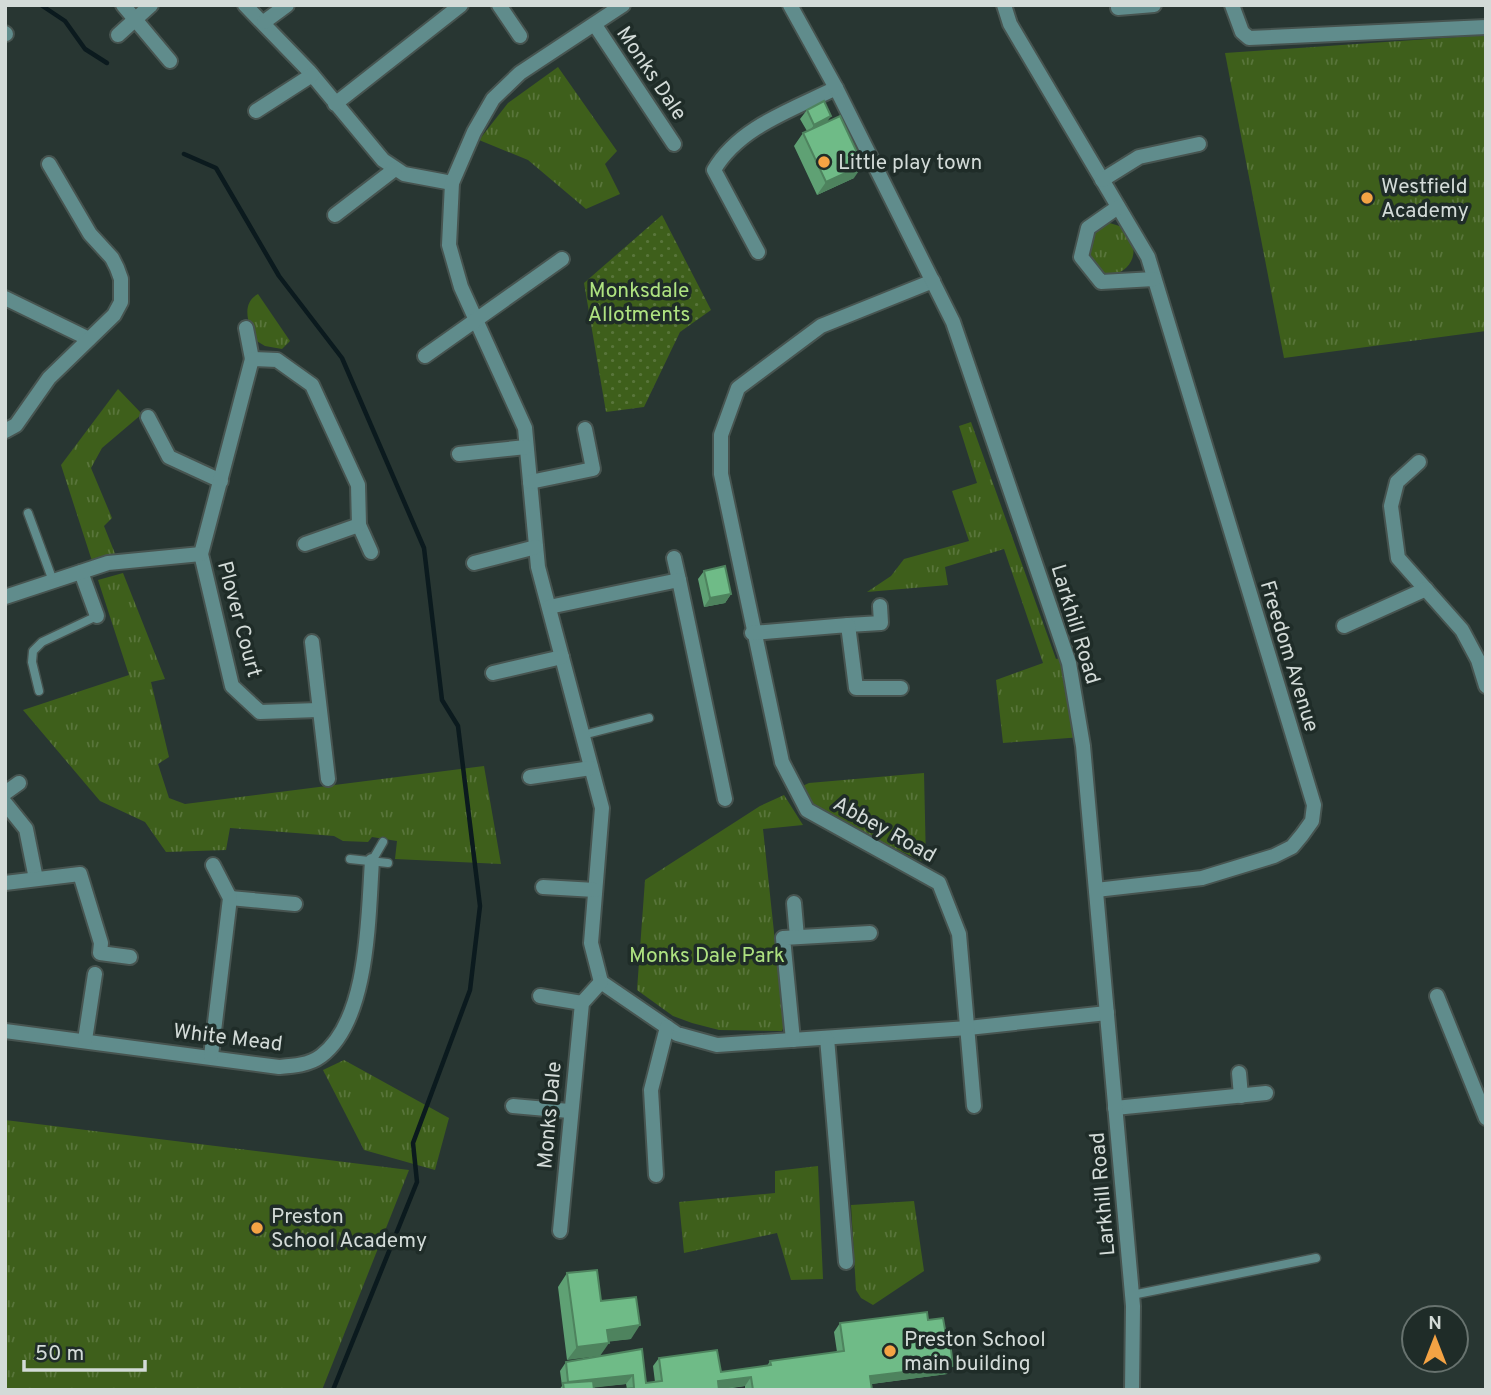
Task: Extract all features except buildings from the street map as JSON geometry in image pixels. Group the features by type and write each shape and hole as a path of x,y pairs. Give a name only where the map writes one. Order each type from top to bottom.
{"street":[{"path":"123,5 170,61"},
{"path":"118,35 151,5"},
{"path":"245,5 312,75 383,160 395,169 452,183"},
{"path":"264,22 287,5"},
{"path":"335,104 461,5"},
{"path":"499,5 520,36"},
{"name":"Monks Dale","path":"601,982 591,943 602,808 549,607 536,547 525,428 476,321 449,245 452,183 474,132 493,99 520,73 623,5"},
{"name":"Larkhill Road","path":"790,5 836,88 955,327 1069,663 1082,737 1132,1295 1135,1341 1132,1390"},
{"name":"Freedom Avenue","path":"1004,5 1010,24 1148,257 1314,805 1312,821 1302,835 1292,847 1275,856 1202,877 1096,890"},
{"path":"1118,8 1154,5"},
{"path":"1232,5 1242,32 1249,38 1486,27"},
{"name":"Monks Dale","path":"595,25 674,144"},
{"path":"256,111 312,75"},
{"path":"758,252 714,170 724,153 739,138 836,88"},
{"path":"1102,180 1139,157 1199,144"},
{"path":"5,431 16,425 49,379 114,315 121,302 121,279 112,258 90,234 49,164"},
{"path":"335,215 395,169"},
{"path":"1118,207 1088,228 1081,257 1101,282 1154,279"},
{"path":"425,356 562,258"},
{"name":"Abbey Road","path":"933,281 903,290 821,326 738,388 727,411 721,435 721,474 752,633 782,762 807,810 939,883 958,934 968,1028"},
{"path":"5,298 89,340"},
{"path":"5,597 108,562 201,554 252,359 246,328"},
{"path":"252,359 277,360 313,385 358,485 359,525 370,552"},
{"path":"148,417 169,457 221,481"},
{"path":"530,482 593,469 585,429"},
{"path":"459,454 526,447"},
{"path":"1419,462 1397,482 1391,506 1398,558 1462,630 1478,660 1486,686"},
{"path":"305,544 359,525"},
{"path":"474,563 536,547"},
{"name":"Plover Court","path":"201,554 232,686 260,712 318,710"},
{"path":"674,558 725,799"},
{"path":"81,572 97,616"},
{"path":"549,607 679,580"},
{"path":"1344,626 1426,589"},
{"path":"752,633 881,624 880,606"},
{"path":"848,625 856,688 901,688"},
{"path":"312,642 328,779"},
{"path":"493,673 562,657"},
{"path":"530,776 592,768"},
{"path":"5,793 19,783"},
{"path":"5,803 26,830 36,879"},
{"name":"White Mead","path":"5,1031 279,1067 302,1065 320,1056 340,1036 354,1004 366,938 372,862"},
{"path":"211,1056 230,898 213,866"},
{"path":"5,883 80,874 101,943 85,1041"},
{"path":"543,887 595,890"},
{"path":"230,898 295,905"},
{"path":"794,903 797,937"},
{"path":"793,1040 783,938 870,933"},
{"path":"98,963 130,957"},
{"path":"540,996 582,1003 601,982 677,1034 717,1045 968,1028 1107,1013"},
{"path":"1437,996 1486,1118"},
{"name":"Monks Dale","path":"560,1231 569,1111 582,1003"},
{"path":"656,1175 651,1090 667,1027"},
{"path":"968,1028 974,1106"},
{"path":"827,1038 846,1262"},
{"path":"1239,1073 1241,1096"},
{"path":"1115,1108 1265,1093"},
{"path":"513,1106 569,1111"}],"lane":[{"path":"28,513 52,581"},
{"path":"39,691 32,662 33,651 43,642 97,616"},
{"path":"583,735 649,718"},
{"path":"372,862 383,842"},
{"path":"350,859 388,863"},
{"path":"1132,1295 1316,1258"}],"green space":[{"name":"Westfield Academy","path":"1486,35 1486,331 1284,358 1225,53"},
{"path":"558,67 617,151 605,164 620,194 586,209 528,160 479,140 508,103"},
{"name":"Monksdale Allotments","path":"662,215 711,310 680,332 644,407 606,412 584,283"},
{"path":"1103,221 1126,228 1133,243 1134,251 1130,263 1119,273 1110,276 1092,272 1082,237"},
{"path":"258,294 290,341 282,349 265,346 255,340 247,315 249,303"},
{"path":"118,389 142,414 102,448 91,468 112,518 104,526 116,556 92,561 61,465"},
{"path":"971,422 1056,659 1067,656 1082,737 1003,743 996,680 1043,663 1004,549 945,567 948,585 867,592 891,576 904,559 969,541 952,491 977,483 959,426"},
{"path":"123,573 165,679 151,682 169,757 158,764 169,798 185,804 484,766 501,864 395,859 397,841 372,837 368,842 343,841 334,836 230,828 226,850 166,852 145,822 100,801 23,710 129,675 98,580"},
{"path":"924,773 926,863 811,809 796,789 809,783"},
{"name":"Monks Dale Park","path":"784,795 803,825 763,829 784,1026 782,1031 719,1030 673,1016 637,990 645,880 760,806"},
{"path":"344,1060 449,1118 435,1170 364,1150 323,1070"},
{"path":"5,1120 409,1170 322,1390 5,1390"},
{"path":"818,1166 823,1279 791,1280 777,1233 684,1253 679,1202 775,1193 775,1171"},
{"path":"914,1201 924,1271 873,1305 861,1298 856,1290 851,1205"}],"waterway":[{"path":"41,5 65,21 85,49 107,63"},
{"path":"184,154 216,168 279,276 342,358 424,548 442,700 458,726 480,906 470,990 413,1143 417,1182 333,1390"}],"place":[{"name":"Little play town","path":"824,162"},
{"name":"Westfield Academy","path":"1367,198"},
{"name":"Preston School Academy","path":"257,1228"},
{"name":"Preston School main building","path":"890,1351"}]}
